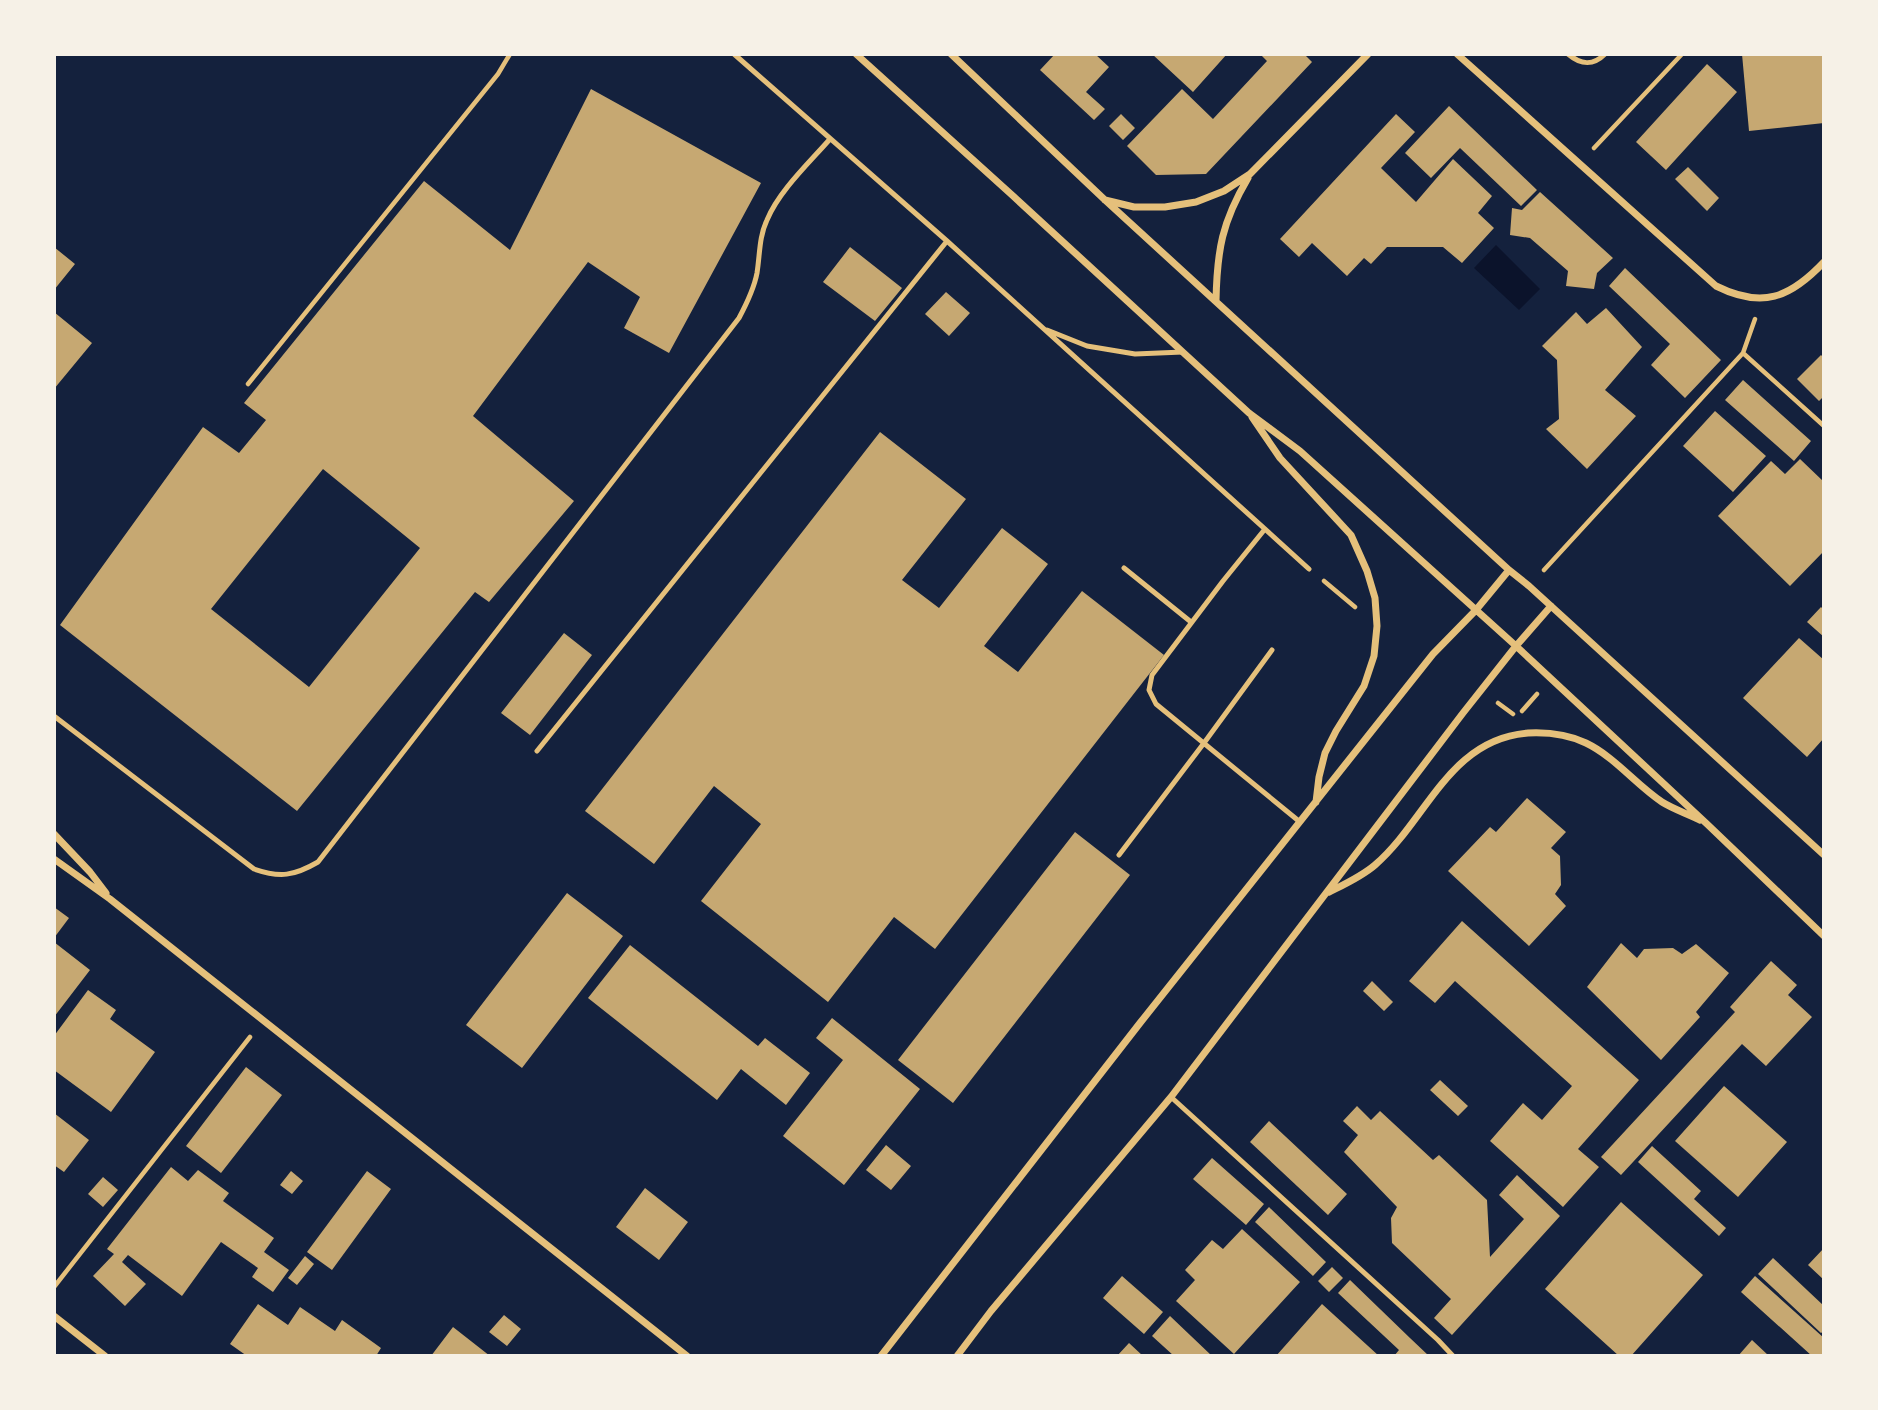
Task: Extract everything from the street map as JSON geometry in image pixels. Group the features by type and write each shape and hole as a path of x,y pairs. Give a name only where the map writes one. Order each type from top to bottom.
{"street":[{"path":"856,54 1249,413 1300,451 1516,646 1824,936"},
{"path":"951,54 1105,200 1822,852"},
{"path":"1105,200 1134,207 1166,207 1196,202 1224,191 1250,174 1368,54"},
{"path":"1457,54 1716,286 1746,298 1780,295 1795,288 1824,262"},
{"path":"1216,301 1216,267 1222,234 1233,203 1250,174"},
{"path":"1249,413 1280,458 1351,535 1367,571 1375,598 1377,626 1374,656 1364,686 1335,731 1325,753 1316,802"},
{"path":"881,1356 1140,1023 1433,654 1476,610 1509,570"},
{"path":"957,1356 991,1311 1171,1097 1516,646 1550,606"},
{"path":"1328,892 1353,881 1375,866 1448,775 1471,755 1494,741 1519,734 1542,732 1565,735 1587,743 1662,802 1707,824"},
{"path":"54,834 90,872 110,899"},
{"path":"54,859 110,899 687,1356"},
{"path":"54,1316 106,1356"}],"lane":[{"path":"734,54 1309,569"},
{"path":"1568,54 1582,63 1593,63 1605,54"},
{"path":"54,716 254,869 270,875 287,876 318,862 739,318 753,287 761,236 767,218 776,202 830,139"},
{"path":"537,751 947,242"},
{"path":"1041,327 1087,346 1135,354 1183,352"},
{"path":"1265,529 1152,675 1149,690 1156,704 1300,822"},
{"path":"1124,568 1191,622"},
{"path":"1119,855 1272,650"},
{"path":"1171,1097 1428,1330 1453,1356"}],"path":[{"path":"248,384 498,74 510,54"},
{"path":"1578,164 1682,54"},
{"path":"1529,586 1743,353 1763,298"},
{"path":"1743,353 1824,426"},
{"path":"1309,569 1377,626"},
{"path":"54,1287 263,1020"}],"water":[{"path":"1496,245 1540,289 1519,310 1474,268"}],"building":[{"path":"1055,54 1095,54 1109,67 1086,92 1105,109 1094,120 1040,70"},
{"path":"1152,54 1227,54 1193,92"},
{"path":"1260,54 1304,54 1312,62 1206,174 1156,175 1127,146 1182,89 1213,119 1267,61"},
{"path":"1742,54 1824,54 1824,123 1749,131"},
{"path":"1707,64 1737,92 1666,170 1636,142"},
{"path":"591,89 761,183 669,353 624,328 640,297 588,262 473,416 574,501 489,602 475,592 297,811 60,625 203,427 239,453 266,420 244,403 424,181 510,250","holes":["323,469 420,548 309,687 211,609"]},
{"path":"1449,106 1537,190 1521,206 1460,148 1431,178 1405,153"},
{"path":"1121,114 1135,128 1123,140 1109,126"},
{"path":"1396,114 1415,132 1381,168 1416,202 1453,159 1492,196 1478,213 1494,228 1462,263 1443,247 1387,247 1371,264 1364,258 1347,276 1312,243 1299,257 1280,239"},
{"path":"1688,167 1719,198 1707,211 1675,179"},
{"path":"1540,192 1613,258 1597,273 1594,289 1566,286 1568,271 1530,238 1510,235 1512,208 1522,210"},
{"path":"54,247 75,264 54,290"},
{"path":"850,247 902,288 875,321 823,282"},
{"path":"1625,268 1721,360 1685,398 1651,365 1670,344 1609,286"},
{"path":"946,292 970,313 949,336 925,314"},
{"path":"1606,308 1642,347 1605,390 1636,416 1587,469 1546,429 1559,419 1557,360 1542,346 1576,312 1587,324"},
{"path":"54,312 92,343 54,389"},
{"path":"1821,355 1824,358 1824,396 1819,401 1797,379"},
{"path":"1743,380 1811,441 1794,461 1725,400"},
{"path":"1715,411 1766,456 1733,492 1683,446"},
{"path":"880,432 966,499 902,580 939,608 1002,528 1048,564 984,646 1018,672 1082,591 1164,655 935,949 894,917 828,1002 701,901 761,824 714,786 654,864 585,811"},
{"path":"1800,459 1824,482 1824,551 1790,586 1718,516 1771,461 1785,474"},
{"path":"1821,607 1824,610 1824,637 1807,622"},
{"path":"564,633 592,655 530,735 501,713"},
{"path":"1799,638 1824,660 1824,738 1807,757 1743,698"},
{"path":"1527,798 1566,832 1551,848 1560,856 1561,885 1555,894 1566,906 1529,946 1448,871 1490,827 1496,832"},
{"path":"1075,832 1130,875 953,1103 898,1060"},
{"path":"567,893 623,936 522,1068 466,1025"},
{"path":"54,907 69,918 54,938"},
{"path":"1462,921 1639,1080 1578,1149 1599,1167 1563,1207 1490,1141 1523,1103 1542,1120 1572,1086 1455,981 1435,1003 1409,981"},
{"path":"54,942 90,970 54,1017"},
{"path":"1621,943 1637,958 1644,949 1673,948 1682,954 1696,944 1729,973 1696,1012 1700,1017 1661,1060 1587,987"},
{"path":"630,945 758,1046 765,1038 810,1073 786,1105 741,1069 717,1100 588,998"},
{"path":"1771,961 1797,985 1788,995 1812,1017 1766,1066 1742,1044 1621,1175 1601,1157 1735,1012 1730,1007"},
{"path":"1372,981 1393,1002 1384,1011 1363,991"},
{"path":"88,990 116,1010 110,1019 155,1052 111,1112 54,1070 54,1036"},
{"path":"832,1018 920,1089 844,1185 783,1136 843,1060 816,1038"},
{"path":"246,1067 282,1095 221,1173 186,1146"},
{"path":"1440,1080 1468,1106 1458,1116 1430,1090"},
{"path":"1724,1086 1787,1142 1738,1197 1675,1141"},
{"path":"1357,1106 1371,1120 1380,1111 1433,1160 1439,1155 1487,1200 1490,1257 1524,1219 1499,1195 1517,1175 1560,1216 1452,1335 1434,1318 1451,1299 1392,1243 1391,1218 1397,1207 1344,1152 1358,1135 1343,1121"},
{"path":"54,1113 89,1140 64,1172 54,1165"},
{"path":"1269,1121 1347,1194 1328,1215 1250,1142"},
{"path":"886,1145 911,1166 891,1190 866,1170"},
{"path":"1652,1146 1701,1191 1694,1199 1726,1228 1719,1236 1638,1162"},
{"path":"1212,1158 1264,1204 1246,1225 1193,1179"},
{"path":"171,1167 188,1181 198,1170 229,1193 223,1201 274,1238 264,1252 289,1270 273,1292 252,1277 258,1268 221,1242 182,1296 128,1255 122,1262 146,1284 125,1306 93,1276 114,1254 107,1249"},
{"path":"291,1171 303,1181 292,1194 280,1185"},
{"path":"367,1171 391,1189 332,1270 307,1252"},
{"path":"103,1177 118,1190 103,1207 88,1194"},
{"path":"645,1188 688,1222 659,1260 616,1227"},
{"path":"1621,1202 1703,1275 1631,1356 1619,1356 1545,1289"},
{"path":"1269,1207 1326,1262 1313,1276 1255,1222"},
{"path":"1242,1229 1300,1282 1234,1354 1176,1301 1195,1280 1185,1270 1212,1240 1223,1249"},
{"path":"1824,1248 1824,1280 1808,1265"},
{"path":"305,1256 314,1264 297,1285 288,1278"},
{"path":"1773,1258 1824,1306 1824,1331 1821,1333 1758,1274"},
{"path":"1332,1267 1343,1278 1329,1292 1318,1281"},
{"path":"1122,1276 1163,1312 1144,1334 1103,1298"},
{"path":"1755,1276 1824,1338 1824,1356 1812,1356 1741,1292"},
{"path":"1350,1280 1429,1356 1394,1356 1399,1350 1338,1293"},
{"path":"258,1304 288,1325 300,1307 335,1331 342,1320 381,1348 376,1356 247,1356 230,1344"},
{"path":"1322,1304 1379,1356 1276,1356"},
{"path":"504,1315 521,1329 507,1346 489,1332"},
{"path":"1170,1316 1212,1356 1174,1356 1152,1336"},
{"path":"453,1327 490,1356 431,1356"},
{"path":"1752,1340 1769,1356 1738,1356"},
{"path":"1129,1343 1143,1356 1117,1356"}]}
